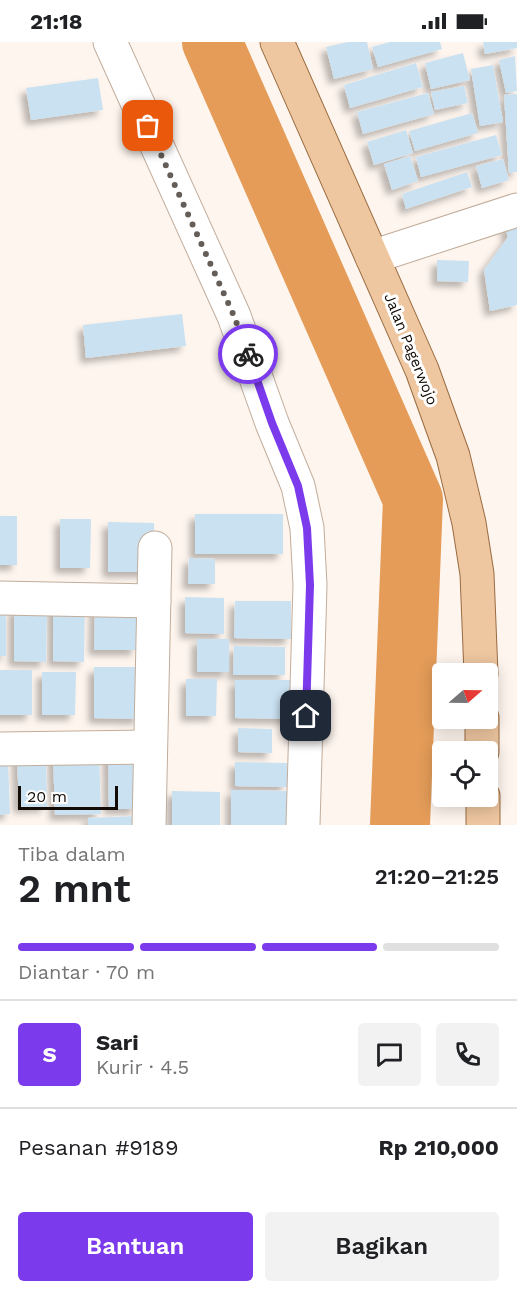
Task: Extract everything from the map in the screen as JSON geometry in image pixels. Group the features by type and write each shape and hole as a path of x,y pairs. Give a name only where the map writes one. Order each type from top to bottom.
{"main road":[{"name":"Jalan Pagerwojo","path":"277,42 422,370 453,456 469,523 477,574 481,663"},
{"path":"483,807 483,825"}],"street":[{"path":"110,42 234,316 272,423 298,486 307,528 310,585 303,825"},
{"path":"372,257 517,210"},
{"path":"149,825 155,548"},
{"path":"0,598 154,601"},
{"path":"0,749 149,747"}],"building":[{"path":"348,42 367,42 373,69 334,79 326,47"},
{"path":"390,42 440,42 442,49 378,67 372,47"},
{"path":"483,42 517,42 517,48 485,54"},
{"path":"463,53 470,80 431,89 425,63"},
{"path":"515,56 517,91 506,93 499,60"},
{"path":"416,63 423,87 350,108 344,85"},
{"path":"493,65 503,122 480,126 471,69"},
{"path":"98,78 103,110 31,120 26,88"},
{"path":"464,86 468,103 435,110 431,92"},
{"path":"428,93 434,114 363,134 357,112"},
{"path":"517,94 517,172 509,173 504,95"},
{"path":"472,113 478,133 415,151 409,131"},
{"path":"406,130 413,153 374,165 367,142"},
{"path":"496,135 502,155 421,177 416,157"},
{"path":"410,156 418,181 392,190 384,164"},
{"path":"503,159 509,180 482,188 476,166"},
{"path":"467,172 472,187 406,209 402,194"},
{"path":"517,221 517,305 490,311 484,270 508,237 505,226"},
{"path":"437,260 469,261 468,282 437,281"},
{"path":"182,314 186,346 86,358 83,325"},
{"path":"195,514 283,514 283,554 195,554"},
{"path":"0,516 17,516 17,565 0,565"},
{"path":"60,519 91,519 90,568 60,568"},
{"path":"108,522 154,523 154,572 108,572"},
{"path":"189,558 215,559 215,584 188,584"},
{"path":"185,597 224,598 224,634 185,633"},
{"path":"235,601 291,601 291,639 234,638"},
{"path":"53,603 85,603 84,662 53,661"},
{"path":"95,604 137,605 137,650 94,650"},
{"path":"0,605 6,605 6,656 0,656"},
{"path":"14,608 47,609 46,662 14,661"},
{"path":"197,639 229,639 229,672 197,672"},
{"path":"234,646 285,647 285,675 233,675"},
{"path":"94,667 140,667 140,719 94,718"},
{"path":"0,670 32,670 32,715 0,715"},
{"path":"42,672 76,672 75,715 42,715"},
{"path":"186,679 217,679 216,716 186,716"},
{"path":"235,680 296,680 296,719 235,718"},
{"path":"238,728 272,729 272,753 238,752"},
{"path":"99,751 101,814 55,815 53,753"},
{"path":"135,751 137,809 109,809 108,752"},
{"path":"46,753 47,807 19,808 17,754"},
{"path":"0,758 8,758 10,814 0,815"},
{"path":"235,762 287,763 287,787 235,786"},
{"path":"231,790 288,791 288,825 231,825"},
{"path":"172,791 220,792 220,825 172,825"},
{"path":"137,816 137,825 88,825 88,818"}],"waterway":[{"path":"212,42 413,499 400,825"}],"way so far":[{"path":"148,126 234,316 248,354"}],"route":[{"path":"248,354 272,423 298,486 307,528 310,585 306,716"}]}
